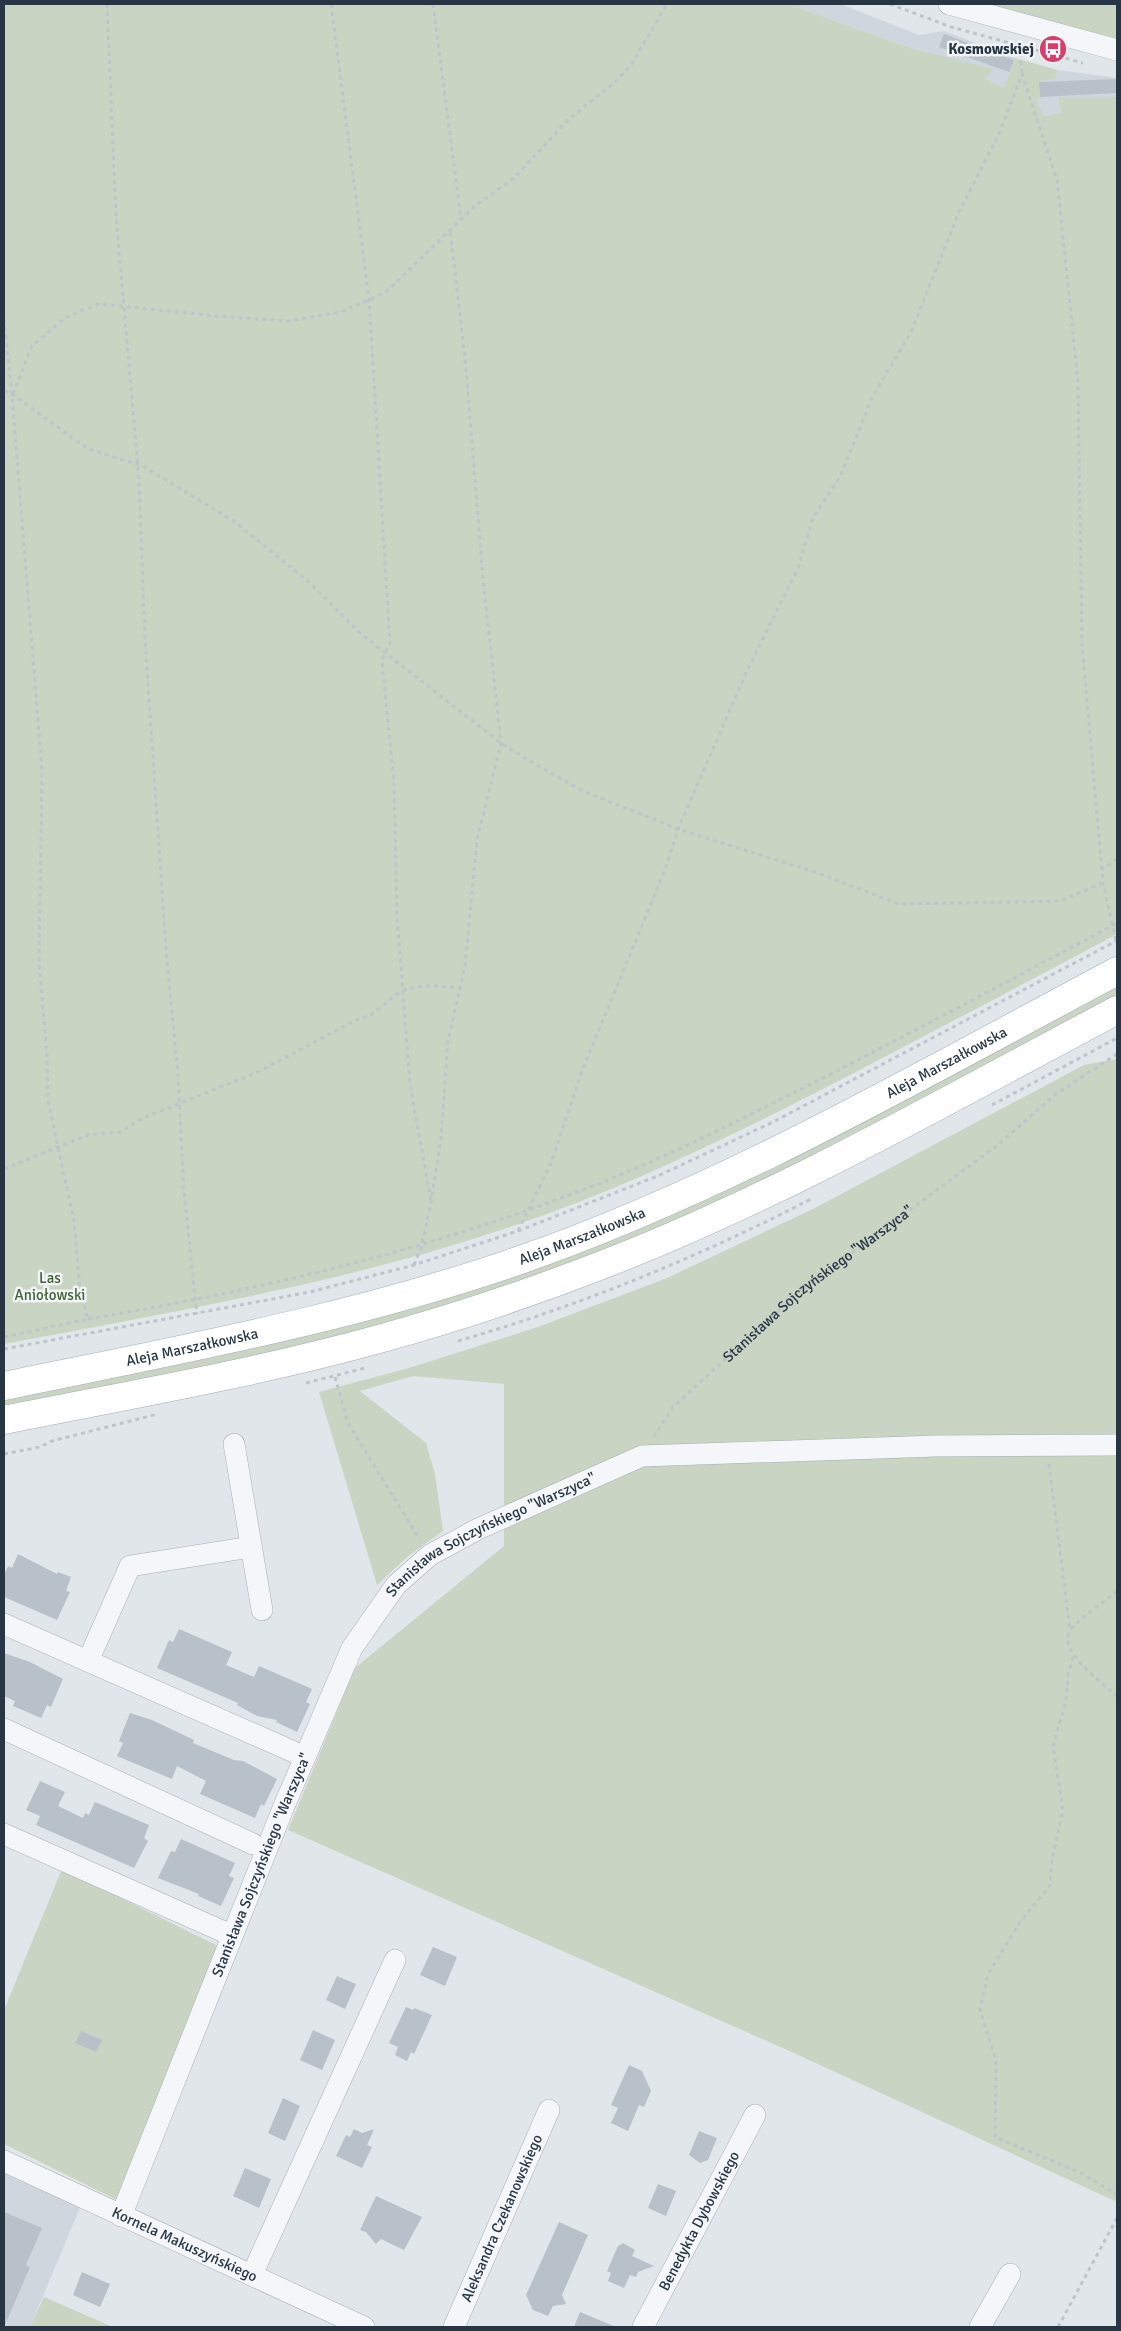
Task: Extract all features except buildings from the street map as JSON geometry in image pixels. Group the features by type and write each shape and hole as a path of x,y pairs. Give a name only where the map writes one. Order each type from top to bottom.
{"main road":[{"name":"Aleja Marszałkowska","path":"4,1386 152,1356 368,1306 524,1258 653,1208 777,1150 1117,971"},
{"path":"4,1420 187,1383 377,1340 466,1313 607,1264 696,1226 805,1174 1117,1010"}],"street":[{"path":"949,4 988,9 1117,50"},
{"path":"234,1444 262,1610"},
{"path":"642,1456 936,1446 1117,1445"},
{"name":"Stanisława Sojczyńskiego \"Warszyca\"","path":"121,2216 284,1806 352,1648 396,1585 430,1555 478,1529 642,1456"},
{"path":"88,1661 130,1566 251,1547"},
{"path":"4,1624 294,1752"},
{"path":"4,1729 253,1844"},
{"path":"4,1834 222,1931"},
{"path":"252,2275 395,1960"},
{"name":"Aleksandra Czekanowskiego","path":"454,2327 549,2110"},
{"name":"Benedykta Dybowskiego","path":"644,2327 755,2115"},
{"name":"Kornela Makuszyńskiego","path":"4,2161 364,2327"},
{"path":"980,2327 1010,2274"}],"path":[{"path":"107,4 116,216 138,465 145,639 166,950 180,1105 184,1192 197,1314"},
{"path":"331,4 369,299 390,643 382,660 394,783 397,916 410,1084 431,1202"},
{"path":"433,4 461,219"},
{"path":"12,394 32,346 66,317 98,304 288,321 341,312 386,292 474,206 514,178 568,120 615,82 631,65 667,4"},
{"path":"4,1349 310,1292 414,1265 518,1231 660,1175 773,1122 1117,940 1102,883 1082,644 1078,382 1057,180 1022,74 1019,46 1090,65"},
{"path":"518,1231 551,1163 582,1071 666,867 678,829 746,673 798,568 813,518 841,476 872,398 911,332 959,212 999,134 1022,74"},
{"path":"414,1265 422,1246 441,1138 448,1041 465,966 477,840 501,743 483,579 466,368 450,229"},
{"path":"4,319 12,394 42,772 39,962 47,1056 48,1101 74,1221 80,1290 88,1319"},
{"path":"4,391 12,394 88,450 138,465 235,522 309,582 361,634 501,743 583,791 678,829 815,872 899,904 1060,901 1102,883"},
{"path":"1102,870 1117,859"},
{"path":"4,1337 88,1319 196,1301 290,1281 422,1246 529,1209 644,1165 723,1129 1117,923"},
{"path":"4,1169 88,1135 120,1132 142,1118 180,1105 258,1072 358,1019 369,1017 403,991 419,986 460,988"},
{"name":"Stanisława Sojczyńskiego \"Warszyca\"","path":"642,1456 673,1407 801,1290 994,1148 1056,1094 1117,1054"},
{"path":"334,1377 348,1423 430,1555"},
{"path":"1047,1445 1070,1630 1068,1642 1073,1657 1117,1696"},
{"path":"4,1454 34,1448"},
{"path":"1070,1630 1117,1591"},
{"path":"1073,1657 1068,1674 1066,1701 1053,1746 1063,1810 1052,1860 1050,1886 1020,1922 988,1974 980,2010 996,2060 995,2137 1080,2172 1117,2194"},
{"path":"1058,2327 1117,2218"}],"shaded area":[{"path":"798,4 840,4 919,35 944,31 1015,58 1004,88 986,79 993,69 910,48 802,9"},
{"path":"1058,70 1117,78 1117,97 1058,98 1061,113 1044,116 1038,104 1040,80 1055,79"},
{"path":"4,2161 84,2198 30,2327 4,2327"}],"green space":[{"name":"Las Aniołowski","path":"4,4 798,4 802,9 910,48 994,69 986,79 1004,88 1015,58 1058,70 1055,79 1040,81 1038,104 1044,116 1061,113 1058,97 1117,97 1117,934 766,1118 636,1179 546,1214 440,1249 317,1281 192,1308 4,1344"},
{"path":"997,4 1117,4 1117,39 996,7"},
{"path":"1117,982 1117,999 836,1148 617,1249 374,1332 4,1411 4,1395 428,1300"},
{"path":"1117,1059 1117,2202 794,2053 288,1830 355,1668 504,1546 504,1384 413,1376 360,1391 426,1443 435,1474 443,1531 407,1557 377,1585 319,1392 409,1368 538,1327 667,1278 813,1209 1084,1065"},
{"path":"62,1869 222,1948 123,2203 4,2144 4,2010"},
{"path":"44,2297 113,2327 30,2327"}],"place":[{"name":"Kosmowskiej","path":"1053,49"}]}
